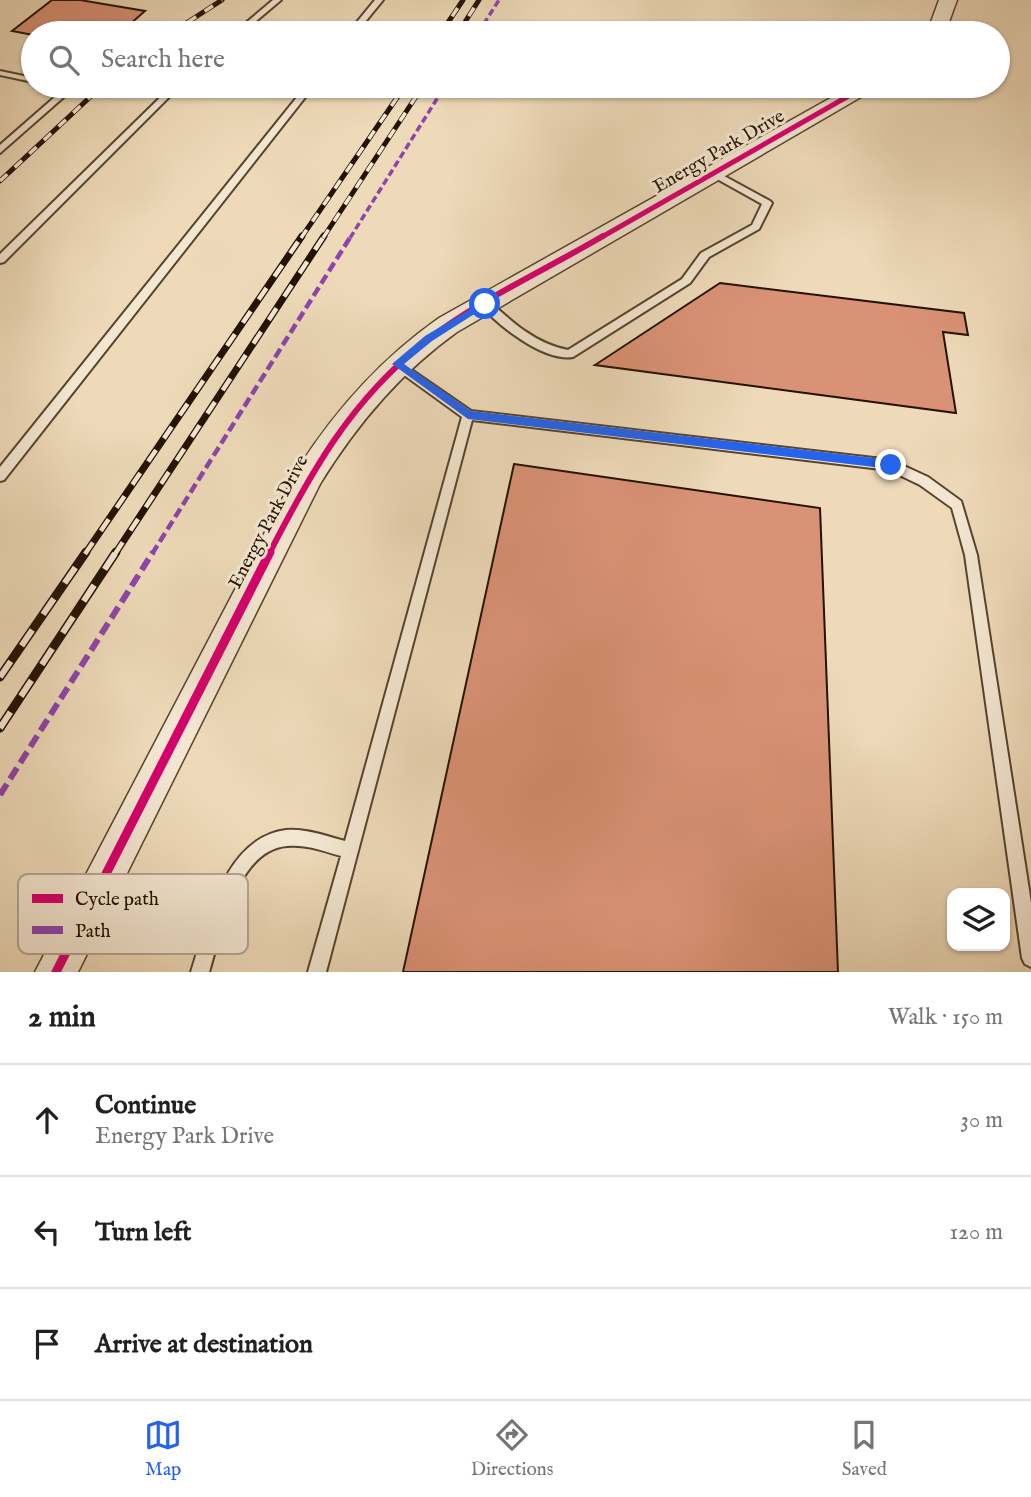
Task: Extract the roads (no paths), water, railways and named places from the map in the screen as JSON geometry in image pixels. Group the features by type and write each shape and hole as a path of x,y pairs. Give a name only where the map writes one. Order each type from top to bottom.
{"street":[{"path":"940,21 948,0"},
{"name":"Energy Park Drive","path":"106,874 309,476 350,413 397,364 438,332 845,98"},
{"name":"Energy Park Drive","path":"56,972 65,954"}],"lane":[{"path":"252,21 277,0"},
{"path":"362,21 379,0"},
{"path":"0,73 21,77"},
{"path":"0,150 58,98"},
{"path":"0,260 164,98"},
{"path":"0,476 300,98"},
{"path":"485,304 513,329 541,346 569,354 686,281 705,255 756,227 767,203 713,173"},
{"path":"397,364 468,415 891,465 925,481 957,505 971,555 1031,958"},
{"path":"317,972 468,415"},
{"path":"236,874 245,860 270,842 286,838 350,850"},
{"path":"200,972 206,954"}],"railway":[{"path":"190,21 222,0"},
{"path":"449,21 463,0"},
{"path":"466,21 479,0"},
{"path":"0,181 89,98"},
{"path":"301,238 397,98"},
{"path":"323,238 415,98"},
{"path":"85,554 302,236"},
{"path":"115,554 324,236"},
{"path":"0,677 86,552"},
{"path":"0,728 116,552"}]}
